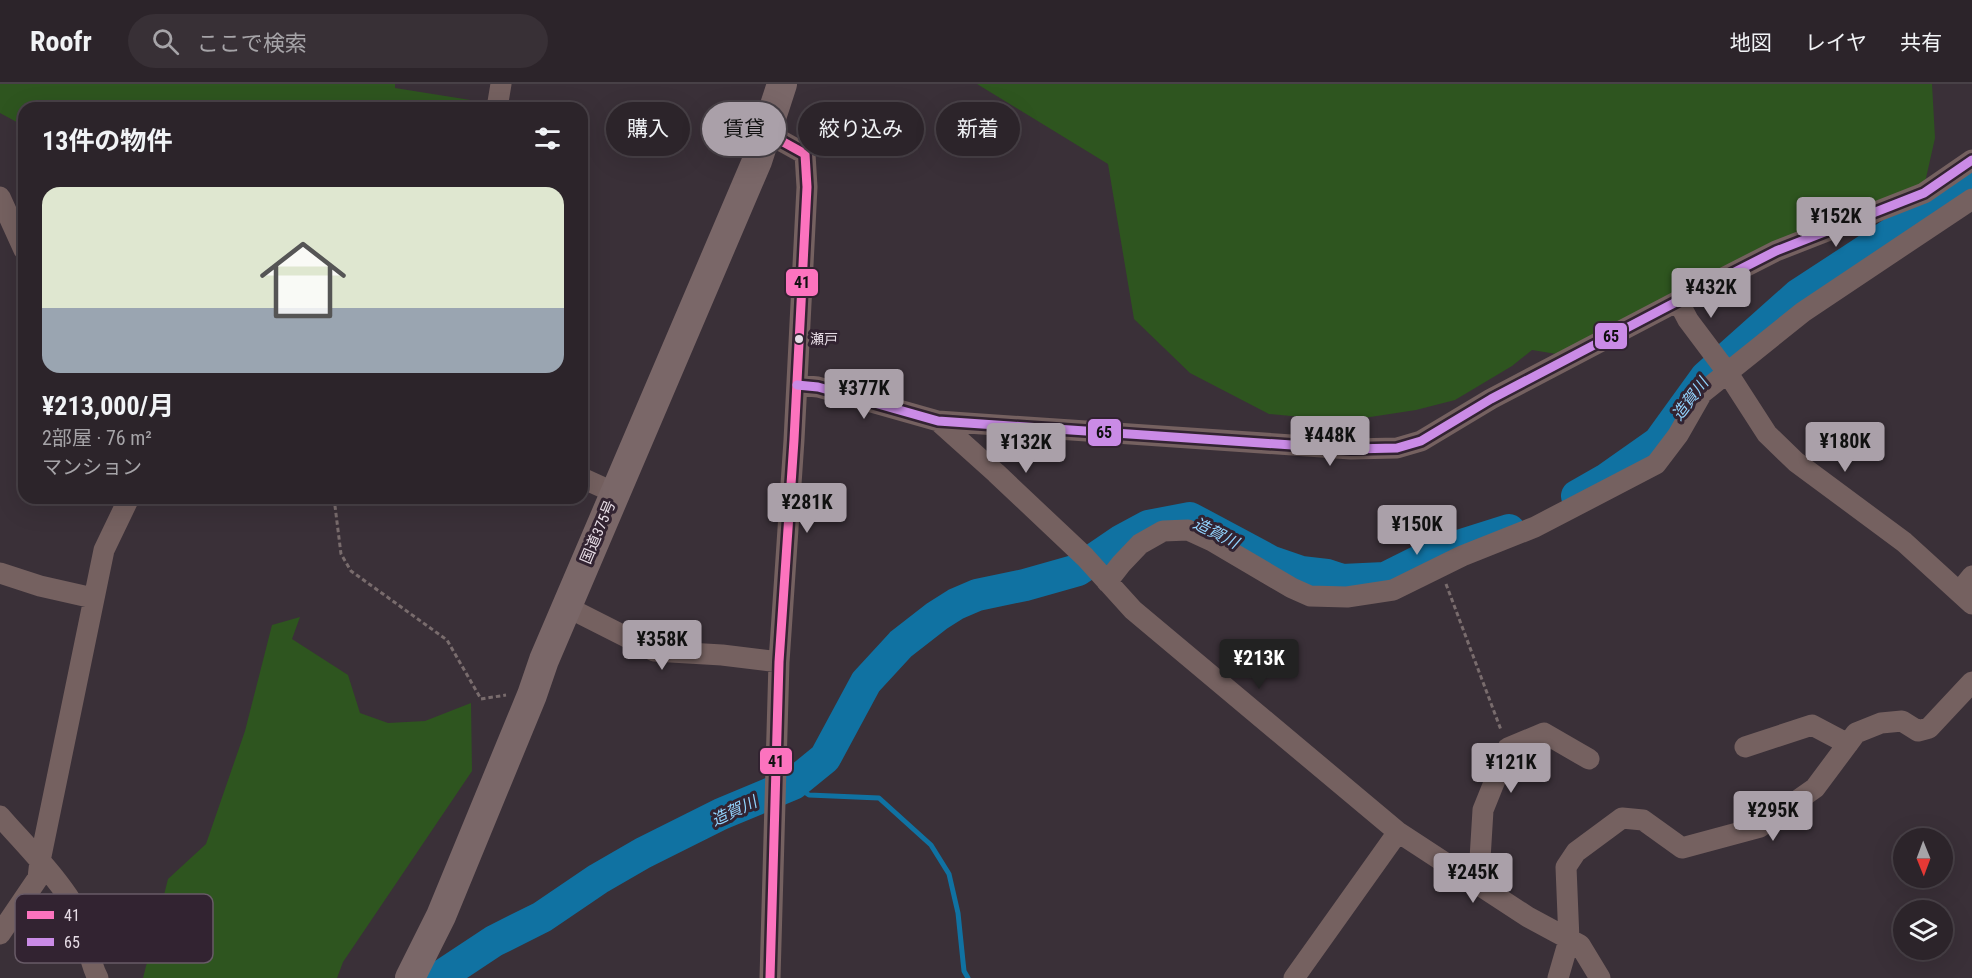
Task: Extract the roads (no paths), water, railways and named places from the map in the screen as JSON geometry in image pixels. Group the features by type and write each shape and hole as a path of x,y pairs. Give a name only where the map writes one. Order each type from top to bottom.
{"highway":[{"name":"国道375号","path":"776,102 782,84"},
{"name":"国道375号","path":"410,978 441,916 532,695 544,660 759,156"}],"street":[{"path":"497,102 501,84"},
{"path":"770,978 779,662 807,187 805,154 786,143"},
{"path":"796,385 818,387 938,421 1351,449 1397,448 1421,441 1491,399 1776,251 1924,194 1972,160"},
{"path":"0,197 18,237"},
{"path":"1096,570 1120,564 1140,544 1163,531 1188,530 1310,596 1347,597 1394,590 1439,567 1535,527 1656,464 1678,435 1721,364 1972,199"},
{"path":"1678,301 1688,320 1721,364 1767,434 1796,462 1968,591"},
{"path":"938,421 1096,570 1133,610 1398,832 1528,917 1580,945 1600,978"},
{"path":"588,481 615,493"},
{"path":"27,894 38,878 104,550 126,504"},
{"path":"0,573 40,586 93,598"},
{"path":"567,607 654,651 723,655 779,662"},
{"path":"1558,978 1569,940 1566,867 1576,852 1622,818 1643,820 1682,848 1760,826 1815,789 1856,733 1881,723 1902,721 1918,731 1929,728 1972,682"},
{"path":"1745,747 1812,725 1848,744"},
{"path":"1471,878 1480,859 1483,810 1508,748 1544,733 1589,759"},
{"path":"0,816 65,894"},
{"path":"1294,978 1398,832"},
{"path":"0,934 15,912"},
{"path":"91,963 98,978"}],"waterway":[{"name":"造賀川","path":"1577,496 1605,480 1659,442 1706,377 1798,295 1972,181"},
{"name":"造賀川","path":"438,978 494,941 542,917 598,879 643,853 721,814 793,784 825,758 866,682 901,644 937,616 977,595 1025,585 1078,570 1122,540 1148,526 1190,518 1272,562 1301,572 1327,575 1342,580 1385,578 1433,554 1509,530"},
{"path":"793,784 809,795 879,798 931,845 949,874 958,913 964,971 968,978"}],"place":[{"name":"瀬戸","path":"799,339"}]}
